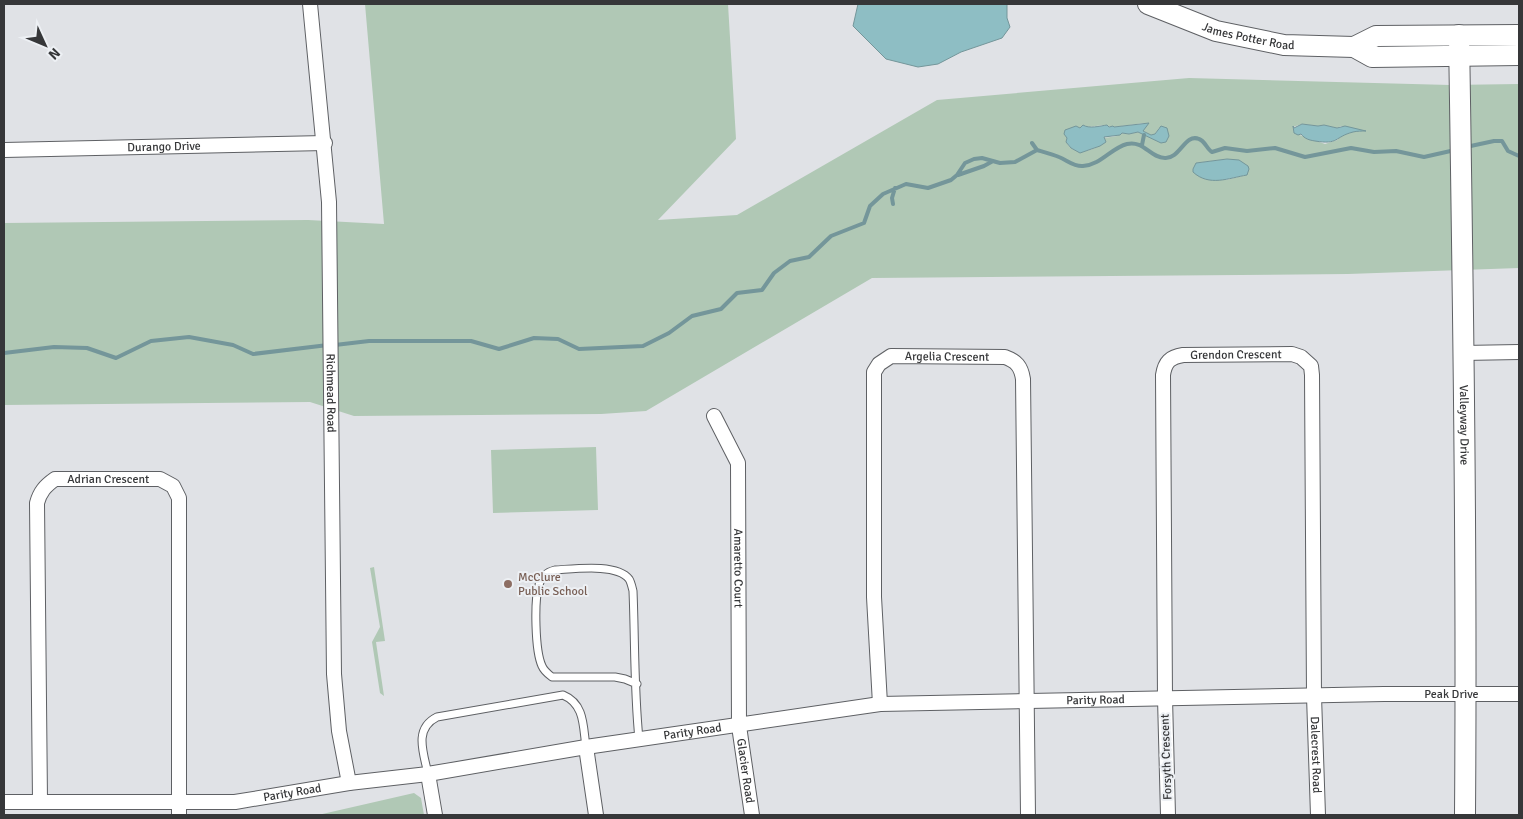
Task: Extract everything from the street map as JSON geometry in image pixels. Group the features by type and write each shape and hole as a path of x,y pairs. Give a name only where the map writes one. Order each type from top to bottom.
{"street":[{"name":"Richmead Road","path":"310,4 325,143 329,202 334,674 338,731 349,783"},
{"name":"James Potter Road","path":"1148,4 1216,31 1284,44 1354,47 1372,57 1519,55"},
{"name":"Valleyway Drive","path":"1459,35 1466,693 1465,815"},
{"name":"James Potter Road","path":"1354,47 1376,36 1519,35"},
{"name":"Durango Drive","path":"4,150 325,143"},
{"path":"1463,353 1519,352"},
{"name":"Grendon Crescent","path":"1165,698 1163,375 1168,360 1175,356 1184,355 1292,354 1301,357 1311,366 1314,696"},
{"name":"Argelia Crescent","path":"880,704 874,597 873,386 874,372 879,364 892,356 1005,357 1015,361 1022,370 1026,701"},
{"name":"Amaretto Court","path":"714,416 738,463 738,726"},
{"name":"Adrian Crescent","path":"40,801 37,503 40,493 54,479 160,479 173,486 179,498 179,808"},
{"name":"Peak Drive","path":"1384,694 1519,694"},
{"name":"Parity Road","path":"4,802 40,801 179,808 235,802 349,783 428,774 586,747 880,704 1384,694"},
{"name":"Dalecrest Road","path":"1314,696 1318,815"},
{"name":"Forsyth Crescent","path":"1165,698 1168,815"},
{"path":"1026,701 1028,815"},
{"name":"Glacier Road","path":"738,726 752,815"},
{"path":"586,747 596,815"},
{"path":"428,774 435,815"}],"lane":[{"path":"637,684 615,677 552,677 543,669 536,642 537,594 539,584 548,572 555,570 610,569 619,571 629,580 633,591 637,684 637,714 640,739"},
{"path":"428,774 421,739 424,728 429,721 446,715 562,696 570,698 578,706 582,716 586,747"}],"green space":[{"path":"365,4 728,4 736,139 658,220 737,215 937,100 1189,78 1450,85 1519,84 1519,268 1348,274 872,278 646,411 601,414 354,416 310,402 4,405 4,223 308,220 384,224","holes":["1144,123 1143,131 1151,135 1155,134 1159,128 1160,142 1138,132 1121,133 1117,136 1104,138 1106,142 1094,149 1084,151 1070,148 1066,142 1067,138 1080,128 1104,125 1114,127","1302,124 1324,125 1337,128 1341,126 1361,131 1354,131 1325,144 1294,133 1293,127","1227,159 1237,161 1246,175 1226,180 1196,163"]},
{"path":"596,447 598,510 493,513 491,450"},
{"path":"374,567 385,641 376,642 384,696 380,693 372,642 380,627 370,568"},
{"path":"414,793 421,798 424,815 318,815"}],"water":[{"path":"858,4 1007,4 1007,18 1010,27 1002,38 961,52 938,64 918,67 886,59 853,26"},
{"path":"1149,123 1143,131 1151,135 1155,134 1161,126 1167,128 1169,136 1166,142 1161,143 1138,132 1122,133 1120,135 1104,137 1106,142 1100,146 1080,153 1071,148 1066,142 1067,138 1064,134 1065,130 1076,126 1080,128 1083,125 1091,127 1107,125 1114,127"},
{"path":"1302,124 1324,125 1337,128 1345,126 1366,131 1353,132 1333,141 1323,142 1309,140 1301,134 1294,133 1293,126 1294,128"},
{"path":"1227,159 1239,160 1248,166 1247,175 1212,180 1199,177 1193,172 1196,163"}],"waterway":[{"path":"1142,145 1144,135"},
{"path":"335,345 369,341 471,341 499,349 534,338 558,339 579,349 643,346 669,333 692,316 721,309 737,293 762,290 774,273 790,261 809,257 831,236 864,223 870,206 883,194 906,184 928,188 951,180 965,163 974,159 982,158 1000,163 1015,162 1037,150 1083,166 1095,163 1121,146 1133,143 1160,157 1170,157 1175,155 1186,143 1194,138 1201,140 1212,152 1225,148 1247,151 1275,148 1305,157 1351,148 1374,152 1396,151 1424,157 1455,150"},
{"path":"1466,147 1502,141 1508,151 1519,156"},
{"path":"1032,143 1037,150"},
{"path":"958,175 993,161"},
{"path":"893,204 892,198 895,188"},
{"path":"4,353 54,347 87,348 116,358 151,341 189,337 233,345 253,354 328,345"}],"place":[{"name":"McClure Public School","path":"508,584"}]}
